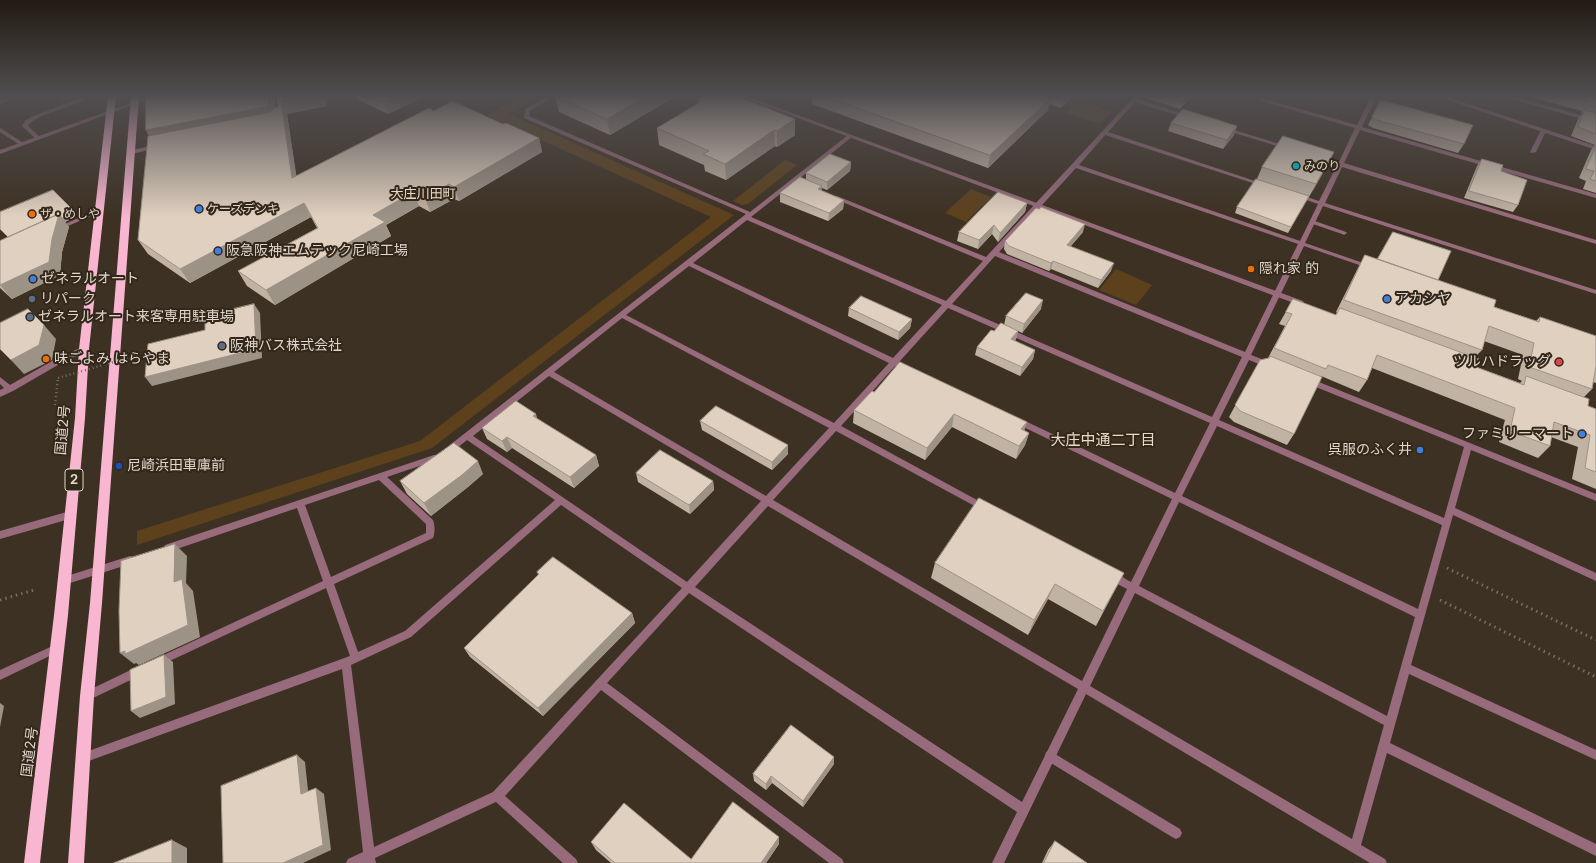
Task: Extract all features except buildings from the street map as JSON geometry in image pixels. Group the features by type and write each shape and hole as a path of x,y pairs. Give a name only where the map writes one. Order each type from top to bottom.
{"highway":[{"name":"国道2号","path":"32,863 64,581 80,418 84,350 108,136"},
{"name":"2","path":"76,863 87,696 132,136"}],"street":[{"path":"10,136 22,144"},
{"path":"0,152 43,136"},
{"path":"569,136 946,305 1447,523"},
{"path":"159,551 433,460 448,451 688,263 749,216 798,181 850,136"},
{"path":"851,136 1307,305"},
{"path":"352,863 369,859 497,796 1101,136"},
{"path":"1114,136 1269,186"},
{"path":"1250,136 1289,148"},
{"path":"998,863 1354,136"},
{"path":"1387,136 1596,196"},
{"path":"1533,152 1540,136"},
{"path":"1559,136 1596,148"},
{"path":"131,152 161,146"},
{"path":"1311,155 1596,242"},
{"path":"1074,165 1377,270"},
{"path":"1292,194 1596,292"},
{"path":"830,195 1276,368"},
{"path":"51,232 100,210"},
{"path":"1311,224 1343,235"},
{"path":"688,263 908,369"},
{"path":"622,315 835,427 994,513"},
{"path":"0,394 55,363 84,350"},
{"path":"549,372 1381,863"},
{"path":"1298,377 1596,498"},
{"path":"0,380 10,389"},
{"path":"1007,416 1421,615"},
{"path":"467,436 688,586 1024,810"},
{"path":"1355,848 1407,668 1468,446"},
{"path":"87,696 148,666 430,535 430,523 381,477"},
{"path":"83,758 351,661 408,634 561,500"},
{"path":"300,504 328,582 351,661 369,859"},
{"path":"1450,510 1596,577"},
{"path":"0,535 70,514"},
{"path":"64,581 137,558"},
{"path":"1105,573 1391,723"},
{"path":"0,675 57,648"},
{"path":"1407,668 1596,755"},
{"path":"600,683 838,863"},
{"path":"1384,746 1596,850"},
{"path":"1050,756 1176,833"},
{"path":"497,796 572,863"}],"path":[{"path":"55,404 58,377 130,357 131,361"},
{"path":"1436,562 1596,640"},
{"path":"0,600 34,590"},
{"path":"1427,593 1596,678"}],"shaded area":[{"path":"533,136 559,136 734,215 432,448 137,545 137,531 420,441 711,217"},
{"path":"785,160 797,165 748,204 742,205 733,201"},
{"path":"971,189 991,197 966,222 945,213"},
{"path":"1116,269 1152,285 1136,305 1099,290"}],"place":[{"name":"みのり","path":"1296,166"},
{"name":"ケーズデンキ","path":"199,209"},
{"name":"ザ・めしや","path":"32,214"},
{"name":"阪急阪神エムテック尼崎工場","path":"218,251"},
{"name":"隠れ家 的","path":"1251,269"},
{"name":"ゼネラルオート","path":"33,279"},
{"name":"リパーク","path":"32,299"},
{"name":"アカシヤ","path":"1387,299"},
{"name":"ゼネラルオート来客専用駐車場","path":"30,317"},
{"name":"阪神バス株式会社","path":"222,346"},
{"name":"味ごよみ はらやま","path":"46,359"},
{"name":"ツルハドラッグ","path":"1559,362"},
{"name":"ファミリーマート","path":"1582,434"},
{"name":"呉服のふく井","path":"1420,450"},
{"name":"尼崎浜田車庫前","path":"119,466"}],"district":[{"name":"大庄川田町","path":"423,194"},
{"name":"大庄中通二丁目","path":"1103,440"}]}
